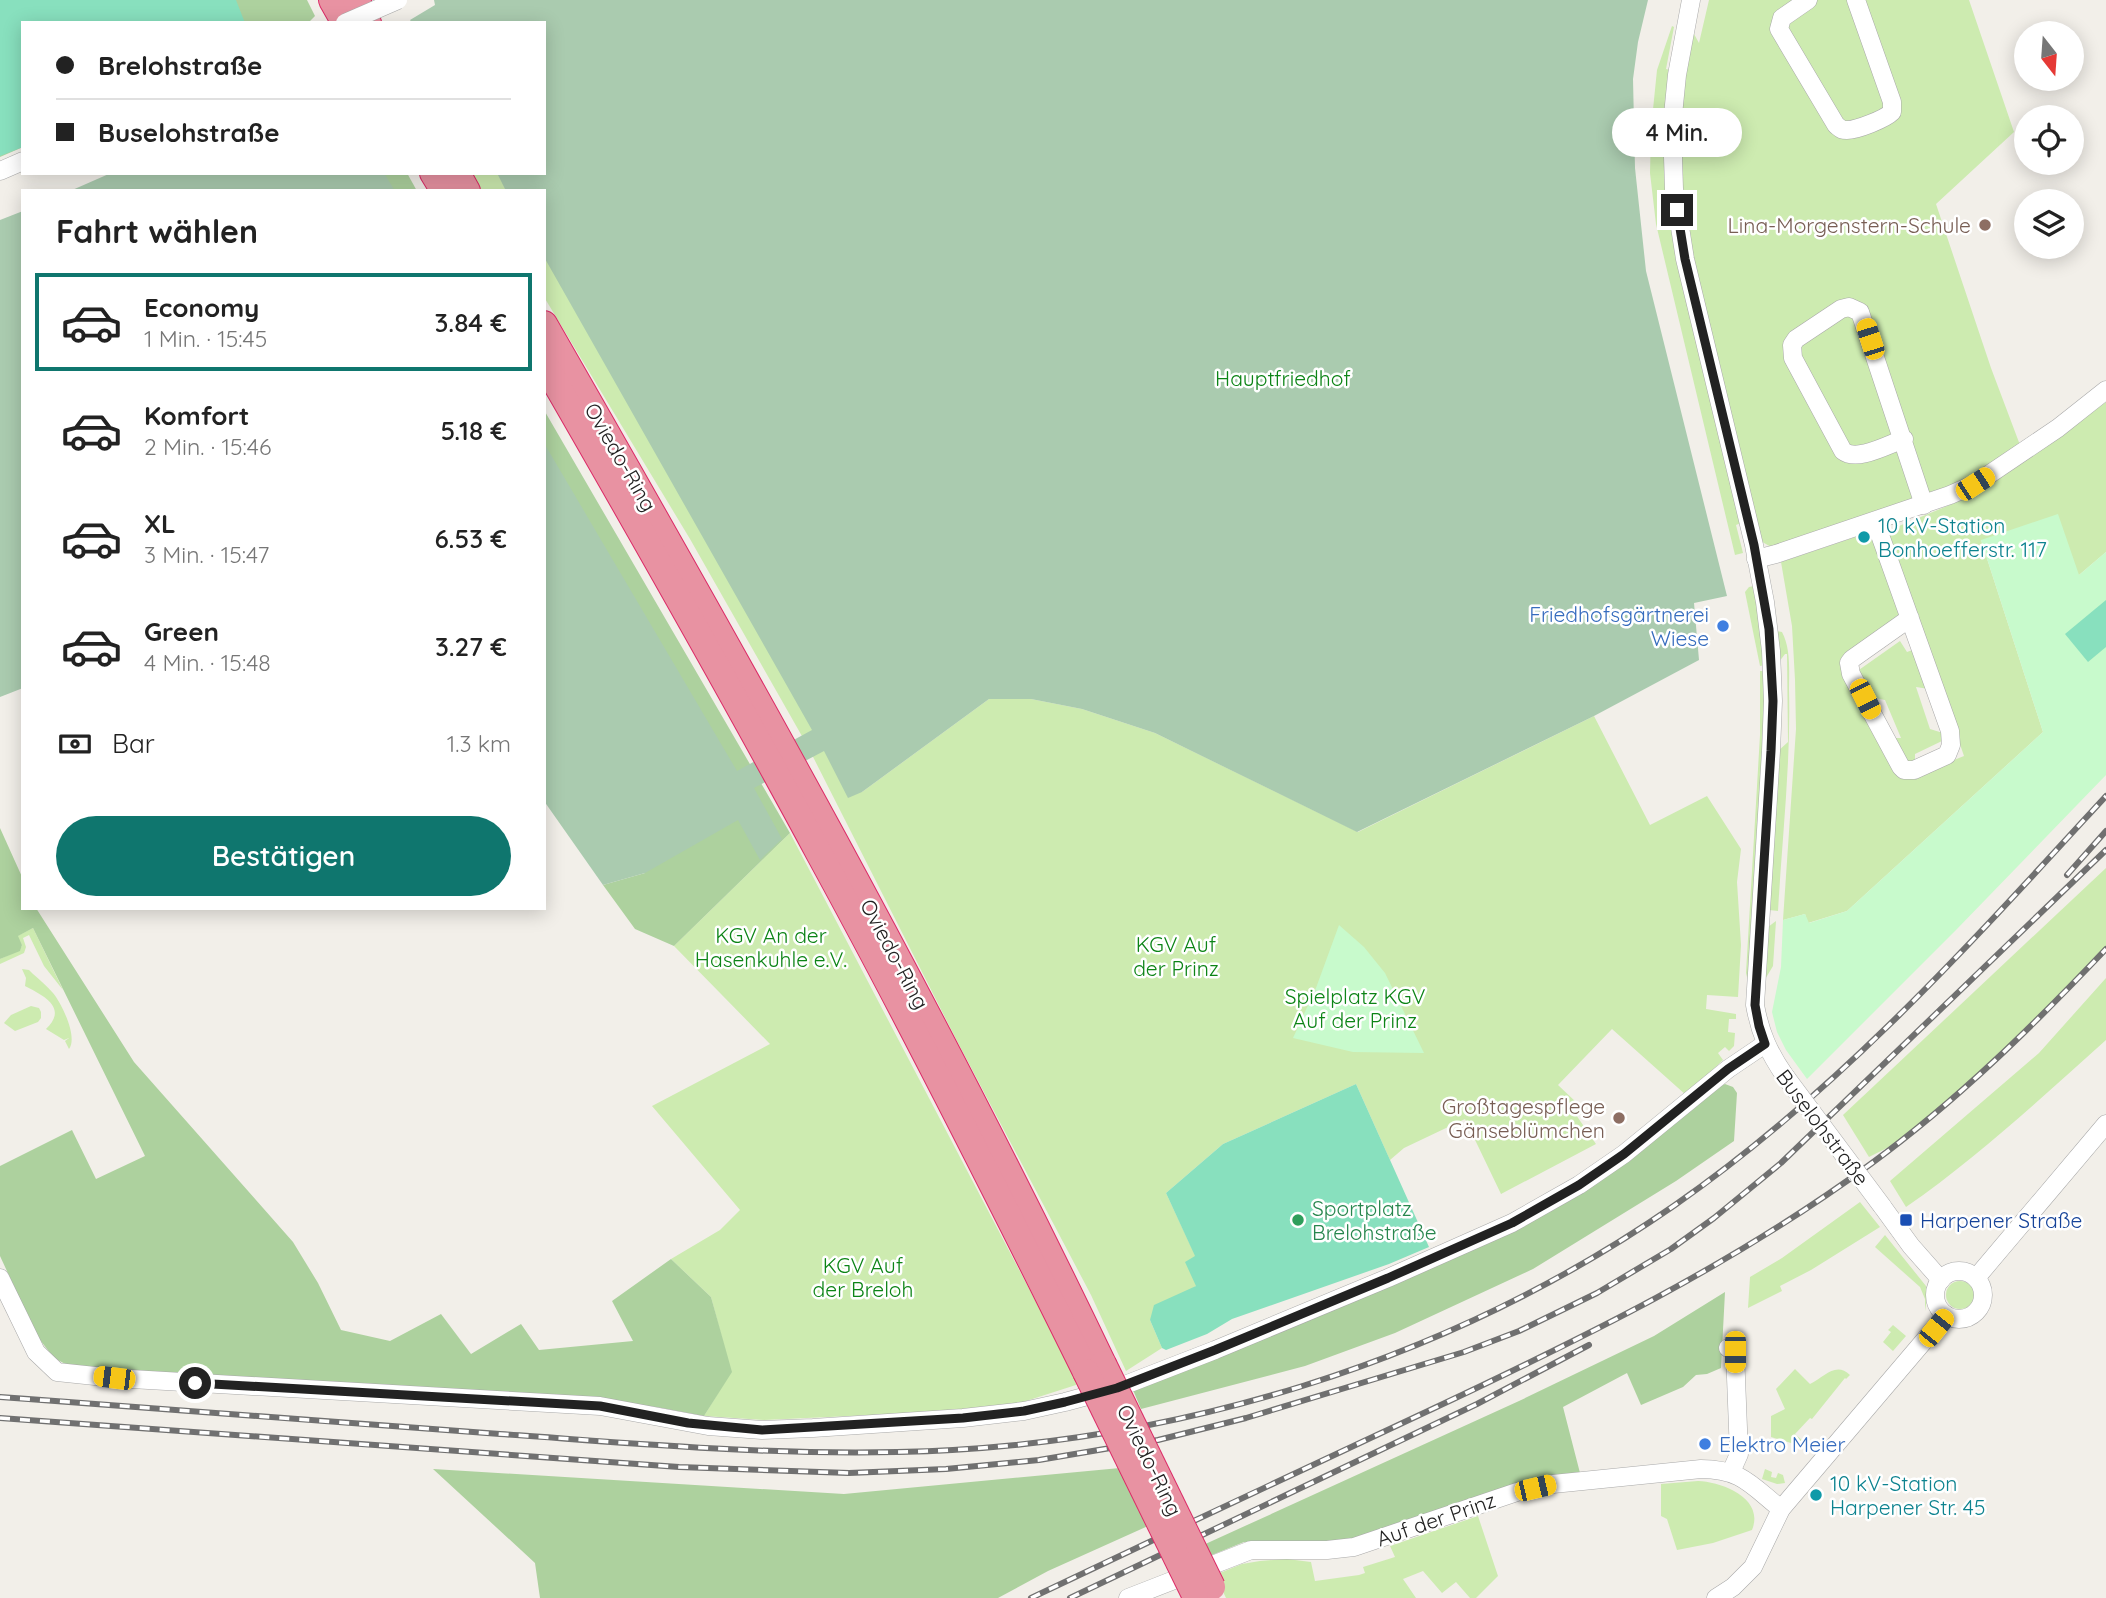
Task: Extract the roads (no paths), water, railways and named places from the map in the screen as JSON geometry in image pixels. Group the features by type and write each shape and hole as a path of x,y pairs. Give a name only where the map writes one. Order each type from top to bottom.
{"highway":[{"path":"332,0 344,21"},
{"path":"356,0 367,21"},
{"name":"Oviedo-Ring","path":"546,327 706,606 856,879 1031,1216 1095,1368"},
{"name":"Oviedo-Ring","path":"546,366 670,581 834,880 1095,1368 1205,1595"}],"street":[{"path":"350,21 398,0"},
{"name":"Buselohstraße","path":"1691,0 1672,124 1674,189 1685,259 1756,559 1769,629 1772,690 1769,797 1755,1005 1759,1026 1765,1044 1785,1076 1911,1246 1941,1280"},
{"path":"1808,0 1782,18 1779,29 1836,125 1848,130 1886,117 1892,112 1892,102 1856,0"},
{"path":"0,171 21,162"},
{"path":"1904,439 1857,456 1847,455 1793,358 1792,345 1796,340 1841,309 1849,307 1860,312 1904,439 1924,505"},
{"path":"1756,559 1924,505 1975,484 2058,428 2106,390"},
{"path":"1875,521 1910,618 1950,731 1951,745 1947,755 1909,771 1901,767 1851,674 1849,663 1910,618"},
{"path":"0,1278 36,1352 57,1372 114,1378 600,1406 668,1420 762,1430 963,1418 1024,1411 1117,1388 1171,1368 1512,1223 1579,1185 1624,1154 1728,1069 1765,1044"},
{"path":"1976,1278 2106,1124"},
{"path":"1954,1272 1962,1272 1976,1278 1983,1292 1983,1300 1975,1313 1961,1319 1941,1311 1936,1292 1941,1280 1954,1272"},
{"path":"1716,1598 1737,1593 1753,1567 1781,1508 1946,1315"},
{"path":"1728,1348 1735,1352 1739,1428 1739,1454 1731,1472 1781,1508"},
{"name":"Auf der Prinz","path":"1128,1598 1242,1552 1262,1549 1327,1550 1354,1547 1517,1492 1553,1484 1701,1469 1731,1472"}],"railway":[{"path":"0,1397 649,1444 748,1450 897,1452 1000,1446 1102,1433 1204,1413 1304,1386 1402,1351 1497,1309 1588,1260 1675,1205 1735,1161 1793,1114 1902,1013 2106,796"},
{"path":"2067,875 2106,831"},
{"path":"0,1418 679,1467 849,1473 946,1469 1039,1460 1158,1440 1246,1418 1464,1352 1519,1331 1597,1293 1671,1249 1781,1163 2106,850"},
{"path":"1031,1598 1543,1356 1656,1298 1766,1235 1872,1163 1935,1114 2023,1034 2106,949"},
{"path":"1070,1598 1477,1404 1589,1345"}],"place":[{"name":"Lina-Morgenstern-Schule","path":"1985,225"},
{"name":"10 kV-Station Bonhoefferstr. 117","path":"1864,537"},
{"name":"Friedhofsgärtnerei Wiese","path":"1723,626"},
{"name":"Großtagespflege Gänseblümchen","path":"1619,1118"},
{"name":"Sportplatz Brelohstraße","path":"1298,1220"},
{"name":"Harpener Straße","path":"1906,1220"},
{"name":"Elektro Meier","path":"1705,1444"},
{"name":"10 kV-Station Harpener Str. 45","path":"1816,1495"}],"park label":[{"name":"Hauptfriedhof","path":"1283,378"},
{"name":"KGV An der Hasenkuhle e.V.","path":"771,947"},
{"name":"KGV Auf der Prinz","path":"1176,956"},
{"name":"Spielplatz KGV Auf der Prinz","path":"1355,1008"},
{"name":"KGV Auf der Breloh","path":"863,1277"}]}
